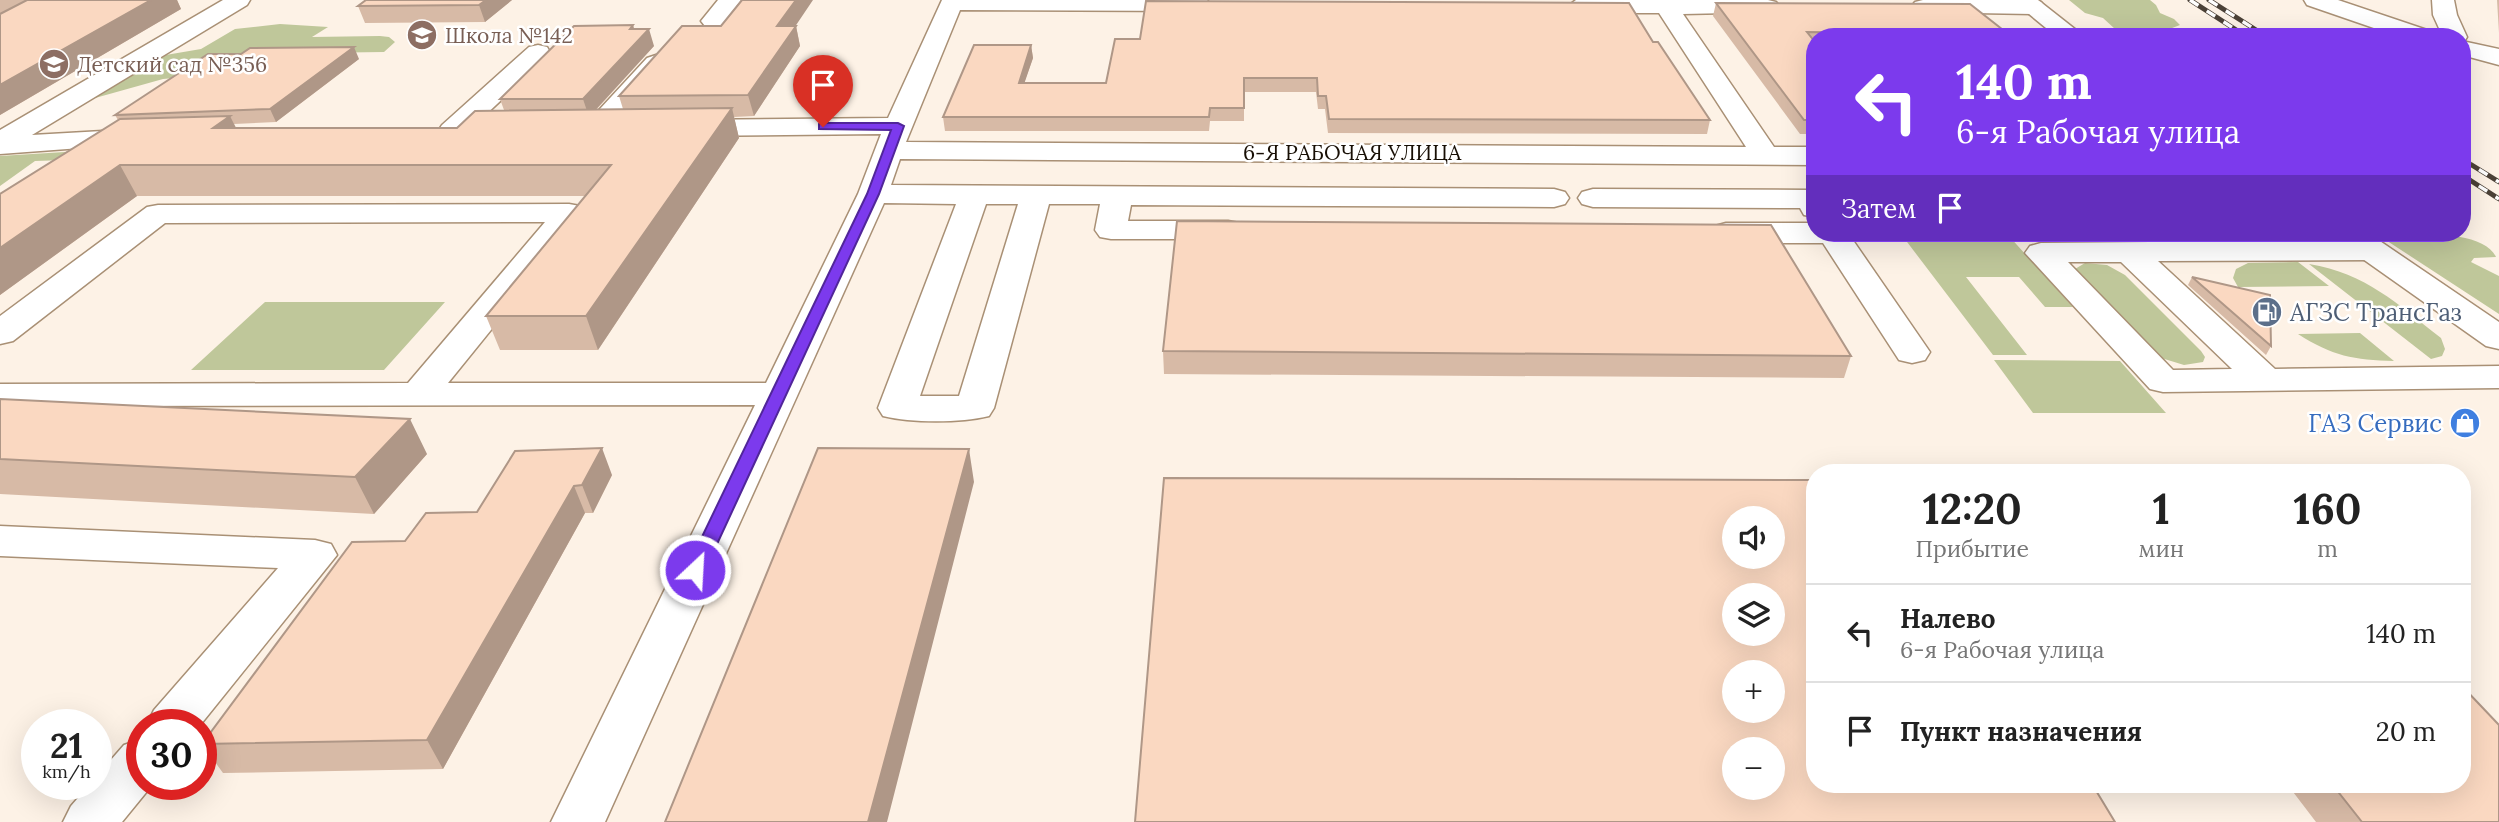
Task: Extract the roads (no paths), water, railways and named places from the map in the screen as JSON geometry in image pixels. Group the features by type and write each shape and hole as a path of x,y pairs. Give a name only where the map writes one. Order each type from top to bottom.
{"street":[{"path":"0,144 239,0"},
{"path":"713,21 730,0"},
{"path":"2315,0 2397,28"},
{"path":"2443,0 2445,15 2451,28"},
{"path":"578,822 873,194 952,1 1226,4"},
{"path":"1664,3 1766,156"},
{"path":"1556,6 1664,3 1792,7"},
{"path":"1900,7 2028,3 2061,28"},
{"name":"6-Я РАБОЧАЯ УЛИЦА","path":"674,43 584,130 650,129 894,138 1806,156"},
{"path":"2471,50 2499,57"},
{"path":"492,131 439,131 538,52"},
{"path":"0,144 168,136"},
{"path":"83,167 129,137"},
{"path":"873,194 1554,198"},
{"path":"974,195 897,408 975,408 1036,195"},
{"path":"1117,195 1111,230 1264,231"},
{"path":"1593,198 1806,214"},
{"path":"0,332 158,214 569,214 419,394"},
{"path":"1694,233 1806,217"},
{"path":"1839,242 1912,352"},
{"path":"2338,242 2129,252 2040,253 2163,381 2499,377"},
{"path":"2360,242 2499,338"},
{"path":"2129,252 2265,380"},
{"path":"0,395 778,394"},
{"path":"0,541 315,555 185,709"},
{"path":"90,822 126,779"}],"railway":[{"path":"2190,0 2233,28"},
{"path":"2209,0 2253,28"},
{"path":"2471,165 2499,182"},
{"path":"2471,181 2499,199"}],"place":[{"name":"Школа №142","path":"422,35"},
{"name":"Детский сад №356","path":"54,64"},
{"name":"АГЗС ТрансГаз","path":"2267,312"},
{"name":"ГАЗ Сервис","path":"2465,423"}]}
